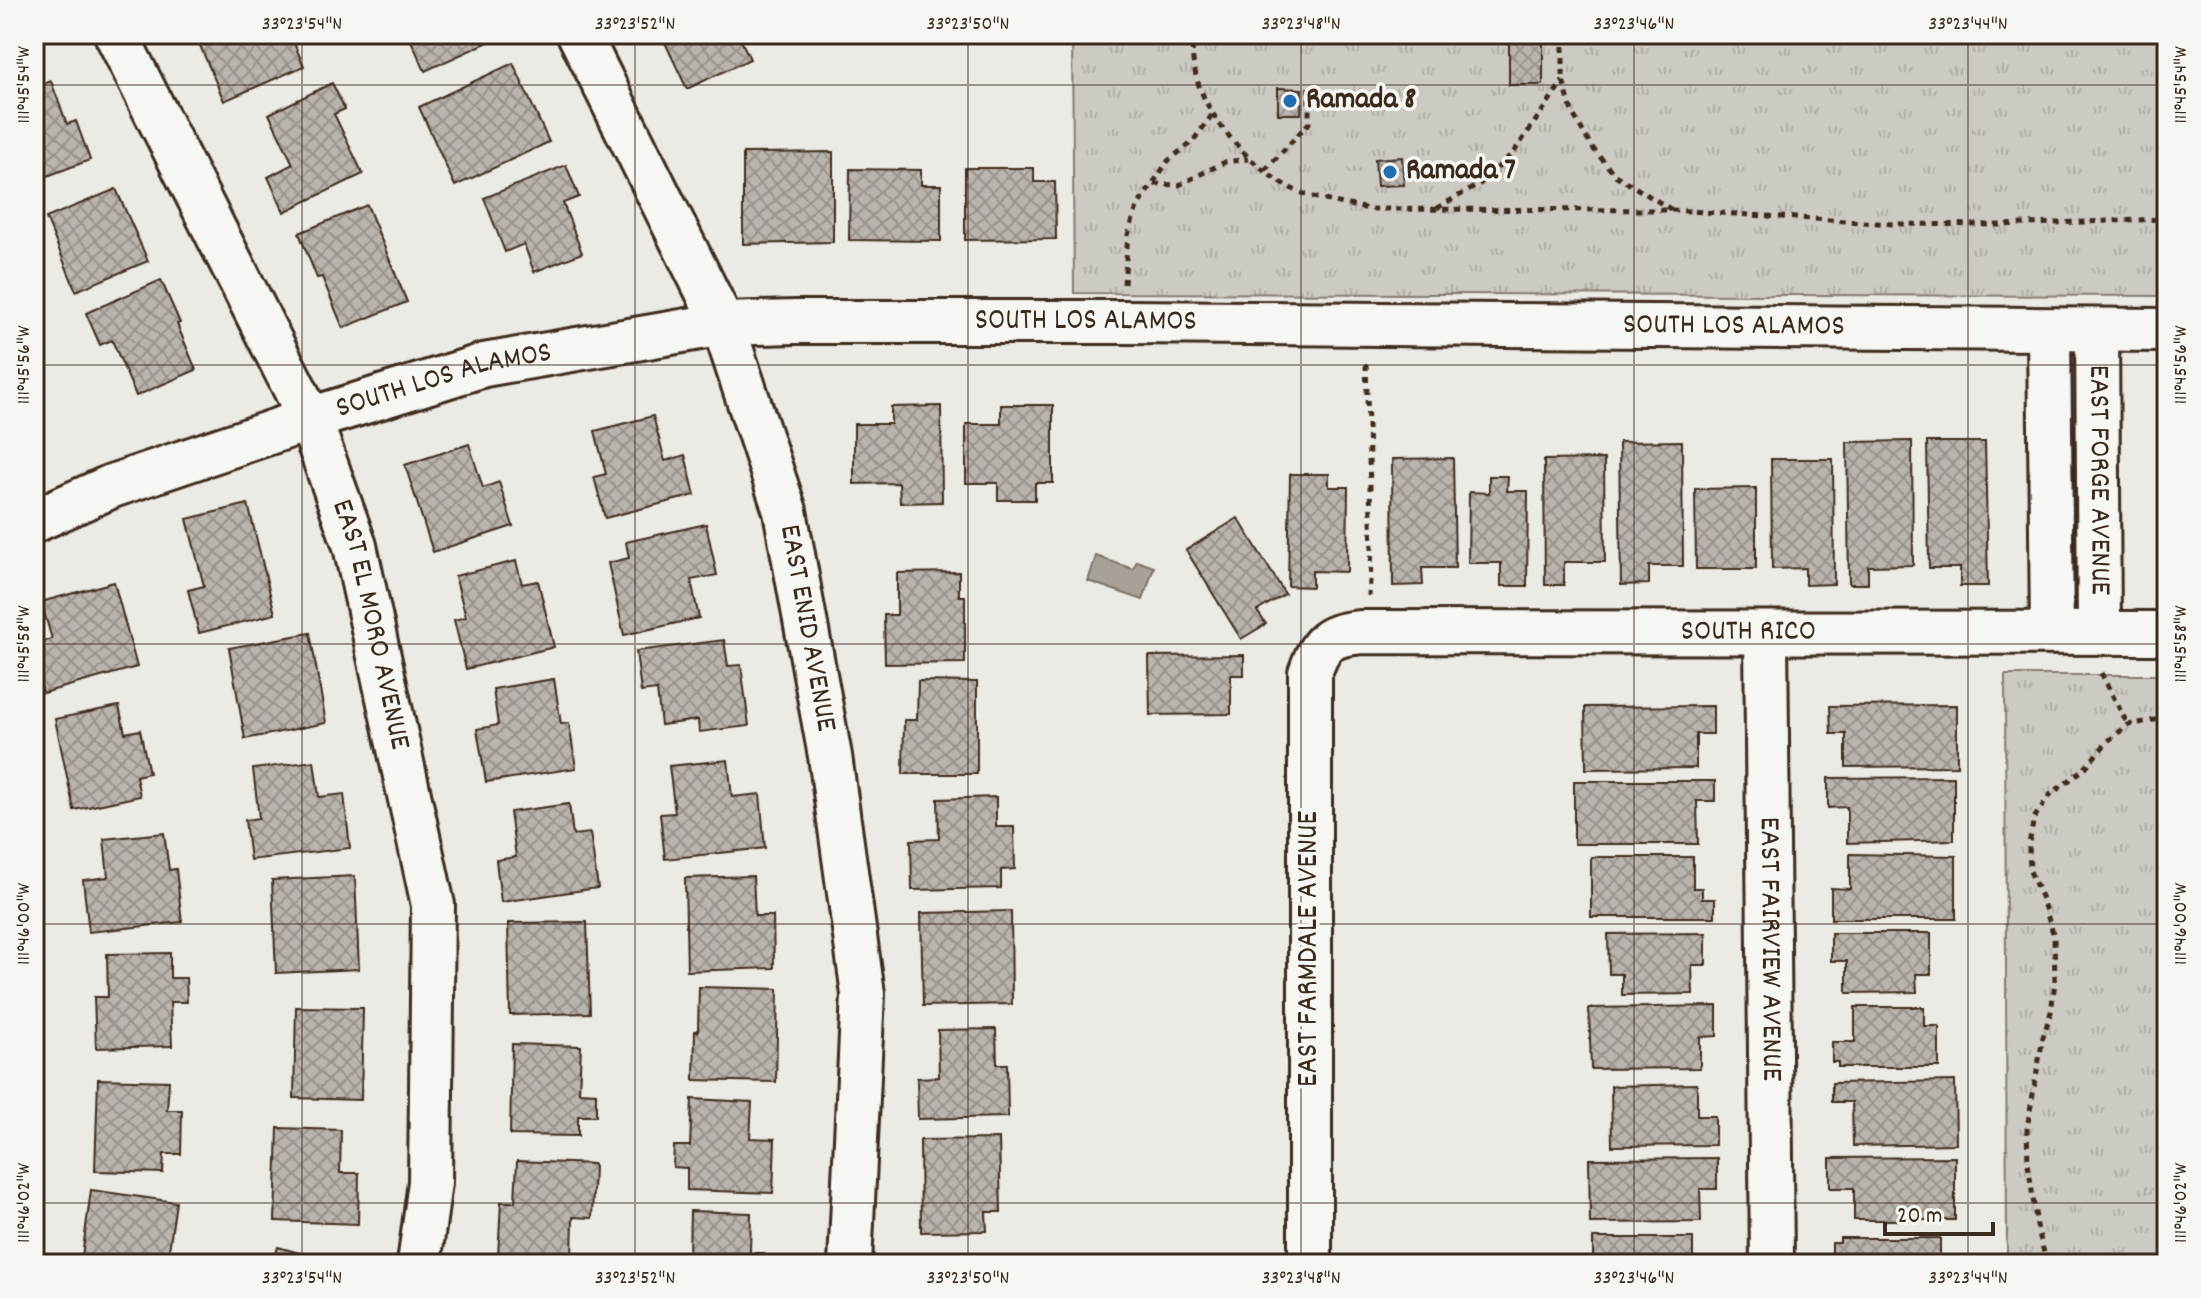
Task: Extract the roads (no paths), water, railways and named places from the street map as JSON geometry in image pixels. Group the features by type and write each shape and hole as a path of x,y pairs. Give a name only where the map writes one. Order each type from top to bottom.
{"street":[{"name":"EAST EL MORO AVENUE","path":"116,34 310,419 355,546 433,905 430,1182 419,1264"},
{"name":"EAST ENID AVENUE","path":"579,34 723,324 785,511 830,756 863,994 850,1264"},
{"name":"SOUTH LOS ALAMOS","path":"34,521 112,486 310,419 484,365 723,324 1124,322 2167,330"},
{"name":"EAST FORGE AVENUE","path":"2049,330 2075,632"},
{"name":"EAST FORGE AVENUE","path":"2075,632 2097,330"},
{"name":"SOUTH RICO","path":"1329,639 1362,632 2167,633"},
{"name":"EAST FAIRVIEW AVENUE","path":"1766,633 1772,1264"},
{"name":"EAST FARMDALE AVENUE","path":"1310,1264 1310,673 1316,656 1329,639"}],"place":[{"name":"Ramada 8","path":"1290,101"},
{"name":"Ramada 7","path":"1390,172"}]}
